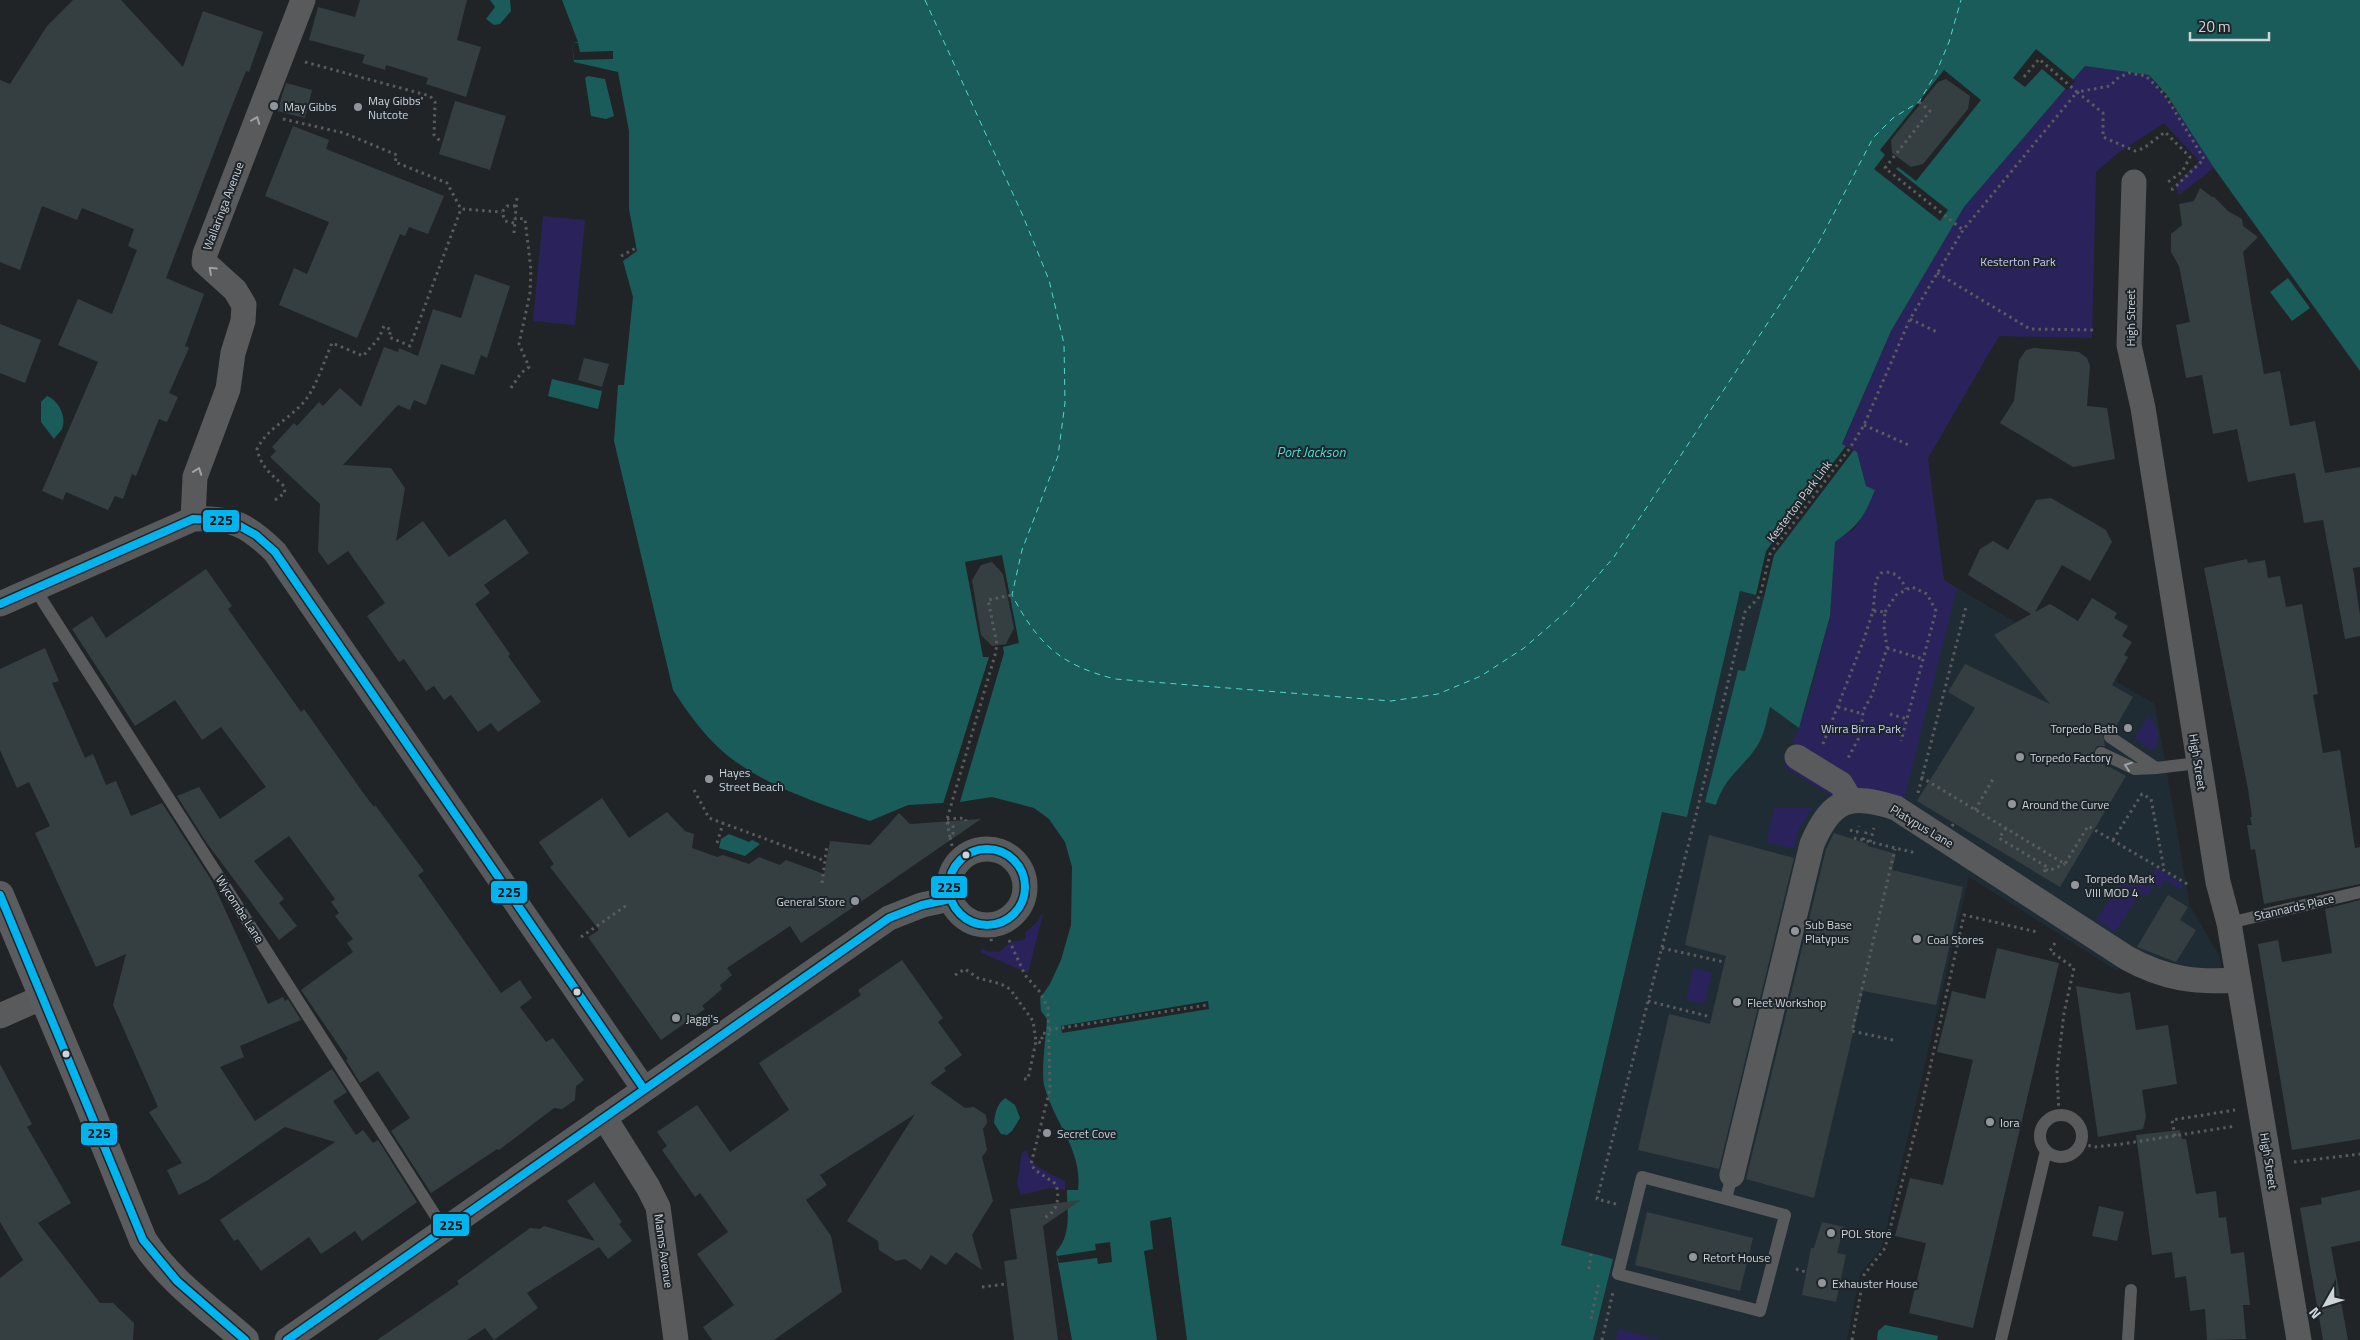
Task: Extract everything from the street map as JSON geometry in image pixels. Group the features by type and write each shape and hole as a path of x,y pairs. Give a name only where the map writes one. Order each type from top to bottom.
{"main road":[{"path":"0,895 143,1240 153,1256 182,1285 245,1340"}],"street":[{"name":"Wallaringa Avenue","path":"193,519 195,477 228,389 234,353 243,321 244,305 241,297 235,290 204,262 205,254 303,0"},
{"name":"High Street","path":"2134,182 2129,345 2143,408 2198,763 2218,882 2229,922 2299,1340"},
{"path":"0,604 193,519 218,518 256,533 275,552 644,1089"},
{"path":"1732,1175 1812,844 1820,825 1831,811 1851,801 1841,784 1797,757"},
{"name":"Platypus Lane","path":"1851,801 1862,799 1896,808 2150,971 2179,979 2238,980"},
{"path":"985,848 1007,854 1016,862 1025,882 1025,894 1022,904 1015,914 991,935 960,916 950,899 948,889 952,870 965,855 985,848"},
{"path":"287,1340 889,918 922,905 950,899"},
{"path":"0,1016 43,998"},
{"name":"Manns Avenue","path":"604,1117 658,1206 676,1340"}],"lane":[{"name":"Wycombe Lane","path":"35,589 444,1229"},
{"path":"2110,737 2156,768"},
{"path":"2101,752 2136,769 2198,763"},
{"name":"Stannards Place","path":"2229,922 2360,892"},
{"path":"2059,1115 2066,1115 2078,1123 2083,1137 2082,1144 2072,1155 2066,1158 2052,1156 2046,1151 2040,1139 2042,1126 2046,1121 2059,1115"},
{"path":"2001,1340 2046,1151"},
{"path":"1726,1199 1732,1175"},
{"path":"1642,1177 1784,1215 1760,1311 1618,1274 1634,1208 1642,1177"},
{"path":"2128,1340 2131,1290"}],"path":[{"path":"2024,77 2039,59 2103,113 2103,137 2135,151 2144,148 2165,132 2190,157 2182,172 2168,182"},
{"path":"296,60 430,96 435,102 434,135 442,143"},
{"path":"2077,92 2110,86 2118,78 2129,73 2141,74 2152,80 2165,95 2204,158 2173,189 2167,190"},
{"name":"Kesterton Park Link","path":"1662,948 1745,612 1760,596 1770,554 1850,448 1864,425 1910,319 1963,230 2077,92"},
{"path":"1919,102 1930,111 1885,168 1963,230"},
{"path":"276,500 285,492 284,486 266,470 259,459 257,449 262,439 302,404 318,377 332,343 363,356 379,338 384,326 391,330 389,337 410,346 461,209 448,183 395,162 397,155 344,133 281,118"},
{"path":"514,233 517,197"},
{"path":"502,212 507,206 516,206"},
{"path":"461,209 502,212"},
{"path":"502,212 505,221 514,224"},
{"path":"511,388 521,373 529,367 519,344 528,309 531,270 525,219 515,218"},
{"path":"621,256 638,247"},
{"path":"1937,273 2030,329 2095,330"},
{"path":"1910,319 1939,333"},
{"path":"1864,425 1911,446"},
{"path":"1822,747 1873,611 1876,580 1881,572 1888,571 1900,579 1906,589"},
{"path":"1846,760 1861,734 1866,704 1872,695 1887,648 1884,612 1896,595 1912,587 1927,594 1936,611 1901,742"},
{"path":"947,820 996,655 997,644 988,600 1012,595"},
{"path":"1924,799 1918,795 1921,777 1966,607"},
{"path":"1873,611 1884,612"},
{"path":"1887,648 1923,659"},
{"path":"1838,707 1863,714"},
{"path":"1890,714 1907,719"},
{"path":"1921,777 2065,864"},
{"path":"1975,810 1993,780"},
{"path":"694,790 709,818 825,861"},
{"path":"2113,840 2142,794 2151,799 2164,869"},
{"path":"947,820 965,818 966,821"},
{"path":"947,820 953,826 953,834 950,837 952,846"},
{"path":"1938,848 1954,822"},
{"path":"717,843 723,823"},
{"path":"2036,867 2044,872 2046,869 2048,871 2065,864 2088,826 2189,885"},
{"path":"2006,828 1999,838 2047,867 2046,869"},
{"path":"1864,840 1867,830"},
{"path":"1854,838 1902,850"},
{"path":"822,883 827,844"},
{"path":"1893,1040 1852,1031 1895,848"},
{"path":"581,937 627,904"},
{"path":"1852,1340 1864,1276 1885,1248 1898,1201 1920,1117 1964,915 2038,932"},
{"path":"2046,938 2063,948"},
{"path":"1009,940 1025,975 1040,992 1048,1008 1050,1089 1032,1160 1032,1167 1052,1180 1057,1189 1055,1210 1042,1219"},
{"path":"2055,943 2050,951 2074,968 2064,1013 2057,1071 2059,1115"},
{"path":"1634,1208 1598,1199 1662,948 1724,962"},
{"path":"955,975 965,969 970,970 978,978 1010,988 1033,1021 1036,1042 1028,1079 1024,1079"},
{"path":"1648,1001 1712,1017"},
{"path":"1036,1042 1041,1043 1043,1033 1207,1005"},
{"path":"2175,1136 2172,1120 2236,1110"},
{"path":"2082,1144 2095,1147 2236,1126"},
{"path":"2288,1162 2360,1154"},
{"path":"1588,1269 1592,1254"},
{"path":"1796,1269 1804,1272"},
{"path":"1602,1340 1618,1274"},
{"path":"1591,1319 1601,1275"},
{"path":"982,1286 1006,1284"}],"shaded area":[{"name":"Sub Base Platypus","path":"1855,528 2155,704 2190,906 2220,957 2225,994 2209,993 2123,964 2117,971 1969,877 1882,1247 1860,1274 1847,1340 1566,1340 1587,1253 1561,1246 1662,811 1687,816 1740,591 1764,597 1745,671 1738,670 1705,802 1716,805 1730,775 1745,762 1760,740 1770,707 1799,728"}],"green space":[{"path":"2085,66 2149,75 2189,127 2214,168 2179,195 2175,185 2199,161 2164,123 2118,153 2096,172 2092,338 1999,336 1928,458 1944,580 1957,588 1904,800 1854,793 1830,795 1784,767 1797,745 1792,741 1799,728 1811,692 1830,616 1835,542 1855,528 1875,491 1866,486 1857,452 1842,445 1891,331 1964,207"},
{"path":"543,216 585,220 575,325 533,321"},
{"path":"2149,716 2156,727 2158,736 2155,748 2151,750 2134,738"},
{"path":"1813,807 1798,831 1794,849 1766,842 1774,808"},
{"path":"2156,867 2182,884 2183,891 2165,880 2160,888 2155,884 2147,896 2139,895 2115,932 2096,920 2124,877 2137,876 2147,882"},
{"path":"1042,913 1028,973 980,952 982,948 987,951 1000,952 1011,943 1024,940 1026,937 1025,933 1038,921"},
{"path":"1693,968 1712,972 1705,1004 1686,1000"},
{"path":"1027,1150 1031,1160 1036,1165 1065,1181 1065,1190 1049,1188 1021,1195 1017,1184 1022,1152"},
{"path":"1618,1329 1663,1340 1616,1340"}],"water":[{"path":"490,0 510,0 511,11 500,24 494,25 486,19 495,7"},
{"name":"Port Jackson","path":"562,0 2360,0 2360,371 2214,168 2167,95 2149,75 2085,66 1964,207 1891,331 1842,444 1857,452 1866,486 1875,490 1860,520 1835,542 1830,616 1799,728 1770,707 1760,741 1755,750 1725,785 1716,805 1705,802 1738,670 1745,671 1764,597 1740,591 1687,817 1662,812 1561,1245 1613,1259 1593,1340 1072,1340 1056,1252 1067,1231 1067,1190 1078,1190 1078,1176 1072,1149 1044,1085 1043,1062 1047,1019 1041,1011 1040,998 1050,984 1061,960 1071,925 1072,867 1065,842 1049,819 1034,808 992,797 960,802 908,805 870,821 818,803 767,781 727,755 701,729 673,690 614,441 618,385 624,385 633,297 623,261 637,251 629,209 629,131 618,72 574,62 572,43 578,42"},
{"path":"588,76 605,79 614,116 606,119 591,116 585,78"},
{"path":"2288,278 2310,308 2292,321 2270,292"},
{"path":"552,379 602,391 598,409 548,396"},
{"path":"47,396 58,405 63,415 62,429 54,439 41,422 41,402"},
{"path":"729,834 760,844 745,856 719,848 721,839"},
{"path":"1005,1098 1015,1105 1020,1118 1012,1131 1007,1135 1001,1134 994,1123 997,1109"},
{"path":"1885,1325 1938,1336 1937,1340 1877,1340 1878,1331"}],"pier":[{"path":"572,43 578,43 580,52 613,51 613,59 574,60"},
{"path":"2036,49 2075,81 2067,90 2042,69 2025,87 2013,78"},
{"path":"1944,70 1981,100 1916,181 1898,167 1896,169 1948,210 1940,221 1874,169 1885,155 1880,150"},
{"path":"1846,446 1854,450 1774,555 1764,597 1756,595 1766,551"},
{"path":"1002,555 1019,643 1003,647 1004,653 959,805 943,804 989,657 983,657 965,562"},
{"path":"1208,1001 1209,1009 1062,1033 1061,1026"},
{"path":"1171,1217 1187,1340 1157,1340 1144,1251 1153,1249 1150,1221"},
{"path":"1110,1242 1112,1262 1098,1264 1097,1258 1059,1263 1057,1256 1096,1250 1095,1244"}],"building":[{"path":"73,0 121,0 183,67 203,11 263,32 249,72 246,71 226,121 166,278 204,294 185,346 189,348 169,393 178,397 167,422 159,419 136,476 132,474 123,499 115,496 108,510 66,492 63,500 42,491 98,362 58,345 78,299 112,314 137,250 128,246 134,229 82,208 77,220 42,206 20,270 0,262 0,80 10,84 47,26"},
{"path":"360,0 467,0 457,40 481,47 466,97 426,84 428,78 386,65 385,70 362,63 365,55 309,40 318,7 355,17"},
{"path":"1946,79 1970,96 1968,109 1923,164 1911,167 1892,153 1891,140 1938,82"},
{"path":"286,83 312,90 305,118 277,111"},
{"path":"455,101 506,116 490,170 439,154"},
{"path":"293,126 329,140 326,149 444,196 428,234 409,227 405,236 400,234 357,338 279,305 294,268 307,274 329,222 265,196"},
{"path":"2200,188 2214,197 2228,211 2242,219 2243,226 2258,237 2243,252 2252,308 2264,374 2280,371 2290,426 2315,421 2325,473 2360,467 2360,567 2353,568 2360,615 2360,636 2345,639 2323,520 2304,523 2295,473 2248,482 2237,429 2213,434 2202,375 2186,378 2176,325 2190,322 2179,266 2171,252 2171,234 2182,225 2179,204 2194,201"},
{"path":"475,274 510,286 487,358 481,355 474,375 441,364 426,405 414,400 410,410 398,405 343,465 391,468 405,488 396,541 423,521 449,557 505,519 529,553 484,585 490,593 475,604 510,654 508,656 541,702 498,732 491,723 478,732 451,695 444,700 434,686 426,691 404,659 399,662 367,616 385,603 348,551 328,565 318,551 320,504 270,457 276,451 272,447 294,423 297,426 319,402 323,406 340,388 361,407 384,347 398,352 399,348 418,356 433,309 461,318"},
{"path":"0,324 41,340 25,383 0,373"},
{"path":"2034,348 2079,352 2087,358 2090,366 2087,406 2107,408 2115,459 2073,467 2000,423 2014,401 2019,360 2026,350"},
{"path":"584,358 609,364 602,387 578,380"},
{"name":"Torpedo Factory","path":"2051,498 2106,530 2112,542 2090,581 2062,565 2035,612 2050,604 2078,621 2092,598 2117,613 2114,618 2128,626 2122,636 2132,642 2124,655 2128,657 2112,685 2133,697 2114,730 2107,730 2103,733 2105,746 2097,746 2093,753 2097,760 2126,776 2060,887 1917,801 1975,708 1948,692 1965,664 2050,704 1994,635 2031,614 1968,575 1980,549 1993,541 2008,550 2036,500"},
{"path":"2247,559 2248,563 2265,560 2268,578 2280,576 2286,607 2302,604 2318,694 2313,695 2323,753 2340,750 2355,848 2360,847 2360,884 2264,904 2255,849 2251,850 2247,825 2252,825 2248,789 2204,568"},
{"path":"992,562 1003,574 1014,628 1006,644 992,646 981,635 972,580 981,565"},
{"path":"206,569 232,606 228,609 301,712 304,709 364,794 374,807 375,805 424,871 418,875 501,993 520,980 532,998 520,1007 546,1042 553,1038 584,1080 576,1086 575,1100 562,1109 554,1108 499,1150 497,1149 431,1193 391,1131 410,1118 378,1071 360,1083 346,1060 348,1059 301,990 353,952 347,943 353,939 335,916 339,913 331,902 335,899 289,836 254,861 284,899 279,903 297,926 279,940 206,842 177,796 199,787 220,819 266,787 221,727 202,740 175,700 135,726 72,629 92,616 106,638"},
{"path":"45,648 59,681 52,683 85,758 93,754 106,785 116,781 131,816 162,803 212,881 268,1004 283,997 285,1001 288,999 301,1020 240,1046 244,1057 220,1067 255,1121 332,1069 347,1092 333,1101 356,1135 363,1130 373,1143 378,1140 417,1202 362,1241 355,1231 321,1254 309,1237 261,1271 238,1239 234,1241 220,1220 335,1142 285,1127 208,1180 179,1195 167,1170 182,1163 149,1112 158,1107 113,1005 126,954 96,967 35,833 50,826 29,782 17,788 0,750 0,669"},
{"path":"602,798 629,838 667,812 685,831 694,834 692,848 717,857 723,855 749,864 759,857 780,865 786,860 824,874 830,841 870,845 899,813 910,824 981,819 801,943 790,926 727,968 732,975 720,985 722,989 702,1006 705,1009 661,1040 588,937 599,930 550,867 554,864 539,842"},
{"path":"1834,833 1896,854 1892,870 1963,887 1936,1005 1863,991 1814,1198 1746,1179 1826,849"},
{"name":"Fleet Workshop","path":"1709,835 1794,858 1719,1169 1638,1150 1669,1014 1710,1024 1726,956 1685,945"},
{"path":"2168,895 2188,907 2180,920 2196,930 2176,962 2137,947"},
{"path":"2360,900 2360,1139 2292,1150 2258,944 2278,940 2282,962 2332,953 2325,909"},
{"name":"Iora","path":"1997,948 2059,963 1973,1328 1909,1313 1926,1243 1895,1236 1910,1178 1943,1185 1973,1060 1937,1052 1952,991 1985,999"},
{"path":"902,960 943,1018 938,1022 962,1055 944,1068 946,1071 930,1083 965,1108 974,1107 986,1115 987,1123 983,1129 987,1150 982,1157 993,1201 972,1235 982,1270 956,1252 946,1265 931,1255 921,1270 905,1259 896,1261 879,1250 878,1241 847,1221 915,1114 820,1175 827,1185 806,1200 831,1236 842,1292 774,1340 712,1340 703,1327 734,1305 697,1254 728,1232 700,1193 695,1197 662,1150 667,1146 657,1132 697,1105 730,1152 789,1110 759,1063 861,995 858,990"},
{"path":"2076,986 2120,994 2130,992 2136,1030 2168,1025 2177,1084 2142,1090 2146,1117 2143,1129 2098,1137"},
{"path":"0,1064 32,1124 27,1127 71,1203 38,1223 100,1303 113,1303 134,1323 133,1340 0,1340 0,1278 23,1260 0,1222"},
{"path":"2180,1130 2182,1139 2186,1139 2196,1194 2216,1191 2219,1218 2226,1217 2231,1254 2244,1252 2250,1305 2243,1305 2246,1339 2207,1340 2205,1309 2190,1311 2186,1276 2175,1278 2172,1252 2152,1255 2136,1135"},
{"path":"594,1182 622,1222 619,1224 632,1241 608,1259 599,1247 527,1293 538,1308 494,1340 485,1328 467,1340 377,1340 459,1284 457,1281 530,1228 540,1229 544,1226 595,1241 567,1201"},
{"path":"2360,1190 2360,1241 2331,1247 2348,1340 2323,1340 2300,1208 2322,1204 2321,1198"},
{"path":"1081,1200 1043,1226 1058,1340 1014,1340 1004,1261 1017,1259 1010,1209"},
{"path":"2099,1206 2124,1212 2117,1241 2092,1236"},
{"name":"Retort House","path":"1647,1212 1753,1238 1740,1291 1635,1265"},
{"name":"Exhauster House","path":"1822,1222 1844,1227 1837,1253 1846,1255 1836,1302 1802,1295 1811,1248 1814,1248"}],"ferry route":[{"path":"925,0 1023,216 1049,280 1064,344 1065,403 1058,456 1022,550 1012,595 1031,627 1053,650 1065,659 1079,667 1115,679 1391,701 1438,694 1481,676 1524,648 1567,611 1614,557 1794,283 1819,242 1873,138 1893,118 1919,102 1936,73 1949,42 1961,0"}],"transit line":[{"name":"225","path":"0,604 193,519 218,520 238,525 256,535 275,552 644,1089"},
{"name":"225","path":"980,849 994,849 1008,855 1019,866 1023,872 1025,887 1023,902 1014,914 1002,923 980,925 966,919 955,908 949,894 949,880 955,866 966,855 980,849"},
{"name":"225","path":"0,895 143,1240 177,1281 245,1340"},
{"name":"225","path":"287,1340 889,918 922,905 950,899"}],"place":[{"name":"May Gibbs","path":"274,106"},
{"name":"May Gibbs' Nutcote","path":"358,107"},
{"name":"Torpedo Bath","path":"2128,728"},
{"name":"Torpedo Factory","path":"2020,757"},
{"name":"Hayes Street Beach","path":"709,779"},
{"name":"Around the Curve","path":"2012,804"},
{"name":"Torpedo Mark VIII MOD 4","path":"2075,885"},
{"name":"General Store","path":"855,901"},
{"name":"Sub Base Platypus","path":"1795,931"},
{"name":"Coal Stores","path":"1917,939"},
{"name":"Fleet Workshop","path":"1737,1002"},
{"name":"Jaggi's","path":"676,1018"},
{"name":"Iora","path":"1990,1122"},
{"name":"Secret Cove","path":"1047,1133"},
{"name":"POL Store","path":"1831,1233"},
{"name":"Retort House","path":"1693,1257"},
{"name":"Exhauster House","path":"1822,1283"}],"park label":[{"name":"Kesterton Park","path":"2018,261"},
{"name":"Wirra Birra Park","path":"1861,728"}]}
